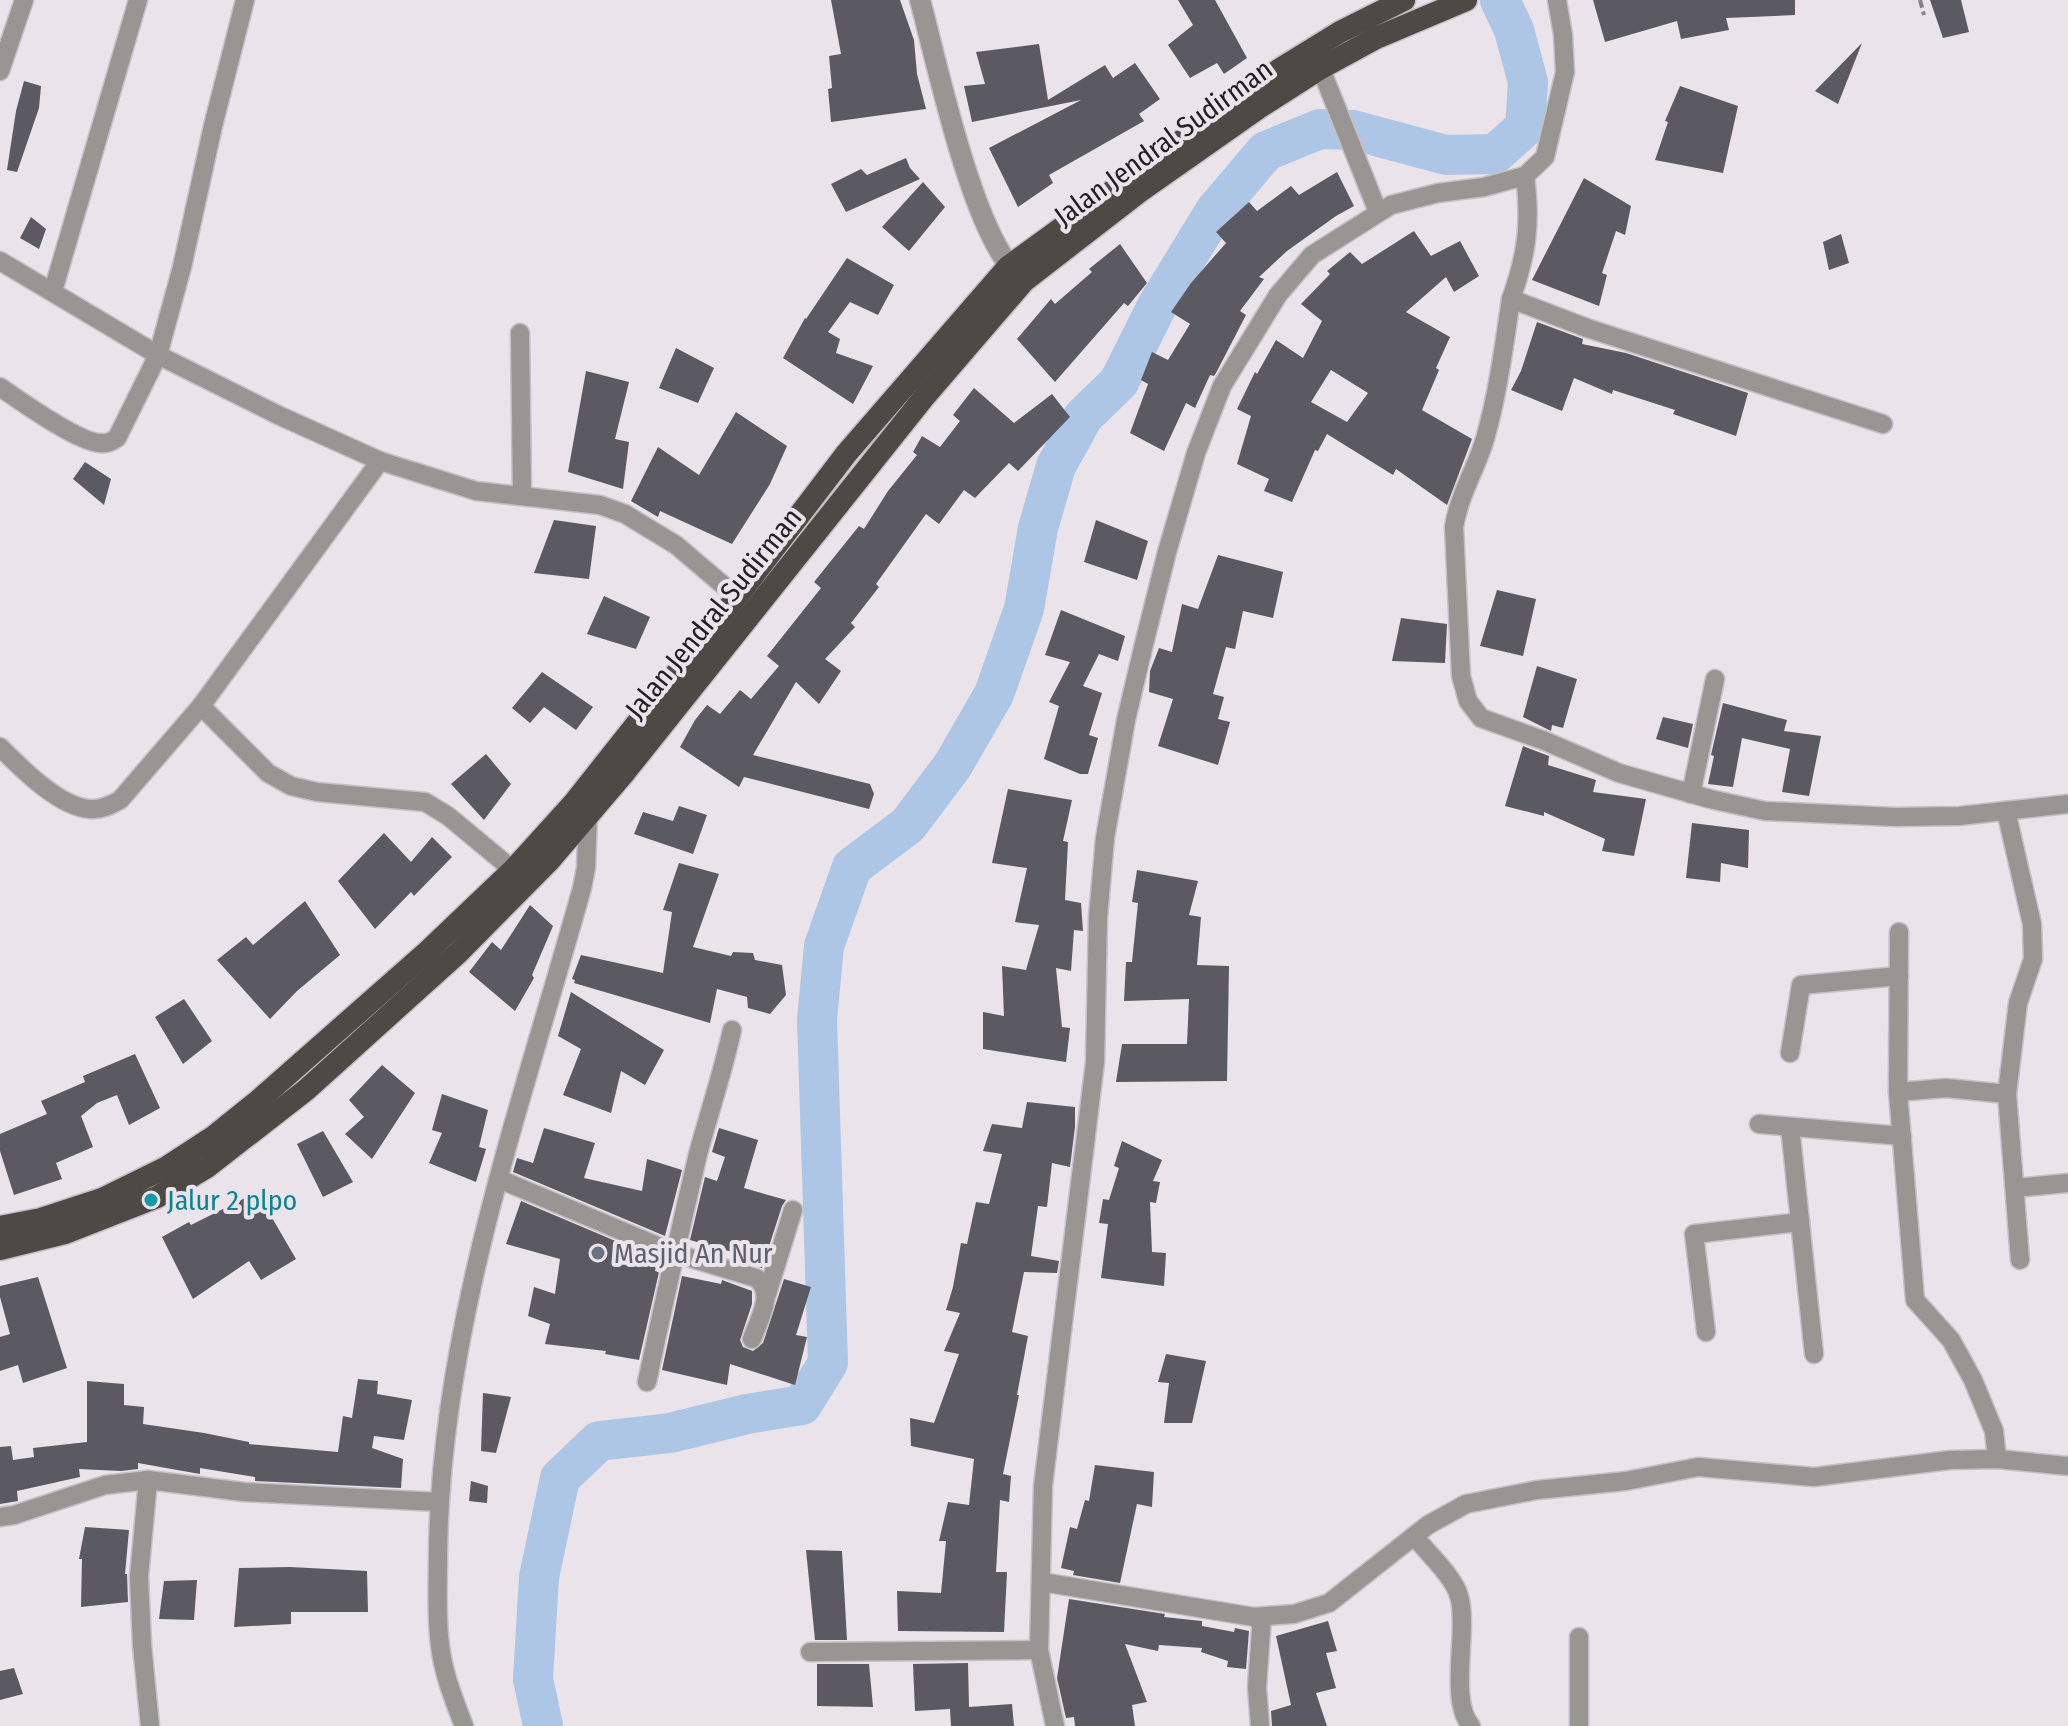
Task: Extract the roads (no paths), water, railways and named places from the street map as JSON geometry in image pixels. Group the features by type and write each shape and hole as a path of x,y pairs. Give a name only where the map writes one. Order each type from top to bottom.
{"highway":[{"name":"Jalan Jendral Sudirman","path":"0,1249 65,1233 157,1197 207,1167 306,1090 458,953 549,861 581,809 846,454 1016,274 1196,128 1316,59 1404,0"},
{"name":"Jalan Jendral Sudirman","path":"1316,59 1376,38 1466,0"},
{"name":"Jalan Jendral Sudirman","path":"0,1227 41,1219 102,1199 167,1167 213,1137 405,972 513,870 625,772 925,396 1016,274"}],"street":[{"path":"0,71 24,0"},
{"path":"53,291 138,0"},
{"path":"0,387 81,437 96,443 109,443 117,438 158,355 245,0"},
{"path":"920,0 963,159 987,227 1016,274"},
{"path":"1055,1726 1039,1650 1043,1486 1095,1062 1098,917 1105,838 1126,720 1167,552 1196,453 1222,386 1278,295 1312,255 1378,212 1438,193 1484,187 1525,176 1545,157 1565,72 1557,0"},
{"path":"1316,59 1378,212"},
{"path":"1525,176 1529,226 1527,245 1511,299 1497,393 1484,442 1457,507 1454,527 1461,676 1468,701 1481,718 1619,773 1765,811 1895,817 1959,816 2068,804"},
{"path":"0,261 158,355 278,415 380,461 476,491 600,505 625,514 676,545 737,597"},
{"path":"1511,299 1587,328 1883,424"},
{"path":"520,333 522,496"},
{"path":"0,747 28,775 55,794 89,810 120,800 201,706 380,461"},
{"path":"1691,794 1715,679"},
{"path":"201,706 268,773 291,786 317,792 425,802 448,816 513,870"},
{"path":"464,1726 450,1690 440,1646 439,1502 448,1414 462,1338 499,1179 582,888 586,868 581,809"},
{"path":"2006,811 2032,924 2033,959 2018,1003 2007,1094 2020,1260"},
{"path":"1899,932 1898,1092 1915,1300 1951,1340 1973,1380 1994,1431 1997,1459"},
{"path":"1790,1053 1801,985 1899,976"},
{"path":"647,1382 674,1253 700,1149 722,1078 732,1030"},
{"path":"1898,1092 1946,1088 2007,1094"},
{"path":"1759,1124 1902,1136"},
{"path":"1790,1127 1814,1354"},
{"path":"499,1179 674,1253 756,1278 764,1284 767,1294"},
{"path":"2015,1188 2068,1183"},
{"path":"752,1339 793,1210"},
{"path":"1706,1332 1694,1234 1800,1222"},
{"path":"1042,1582 1262,1617 1294,1614 1329,1603 1414,1536 1466,1504 1537,1490 1626,1481 1698,1467 1814,1477 1950,1460 1997,1459 2068,1466"},
{"path":"0,1517 105,1485 148,1480 244,1492 439,1502"},
{"path":"148,1480 139,1577 150,1726"},
{"path":"1414,1536 1459,1593 1461,1693 1467,1724"},
{"path":"1260,1726 1257,1687 1262,1617"},
{"path":"1579,1637 1579,1726"},
{"path":"810,1652 1039,1650"}],"waterway":[{"path":"543,1726 533,1679 539,1577 560,1478 599,1441 670,1433 747,1414 802,1405 828,1363 817,1019 824,946 852,867 908,825 953,765 994,694 1024,609 1038,528 1056,466 1083,417 1119,382 1157,306 1215,211 1266,151 1320,129 1353,130 1446,155 1495,154 1525,127 1528,82 1514,30 1500,0"}],"place":[{"name":"Jalur 2 plpo","path":"151,1200"},
{"name":"Masjid An Nur","path":"598,1253"}]}
